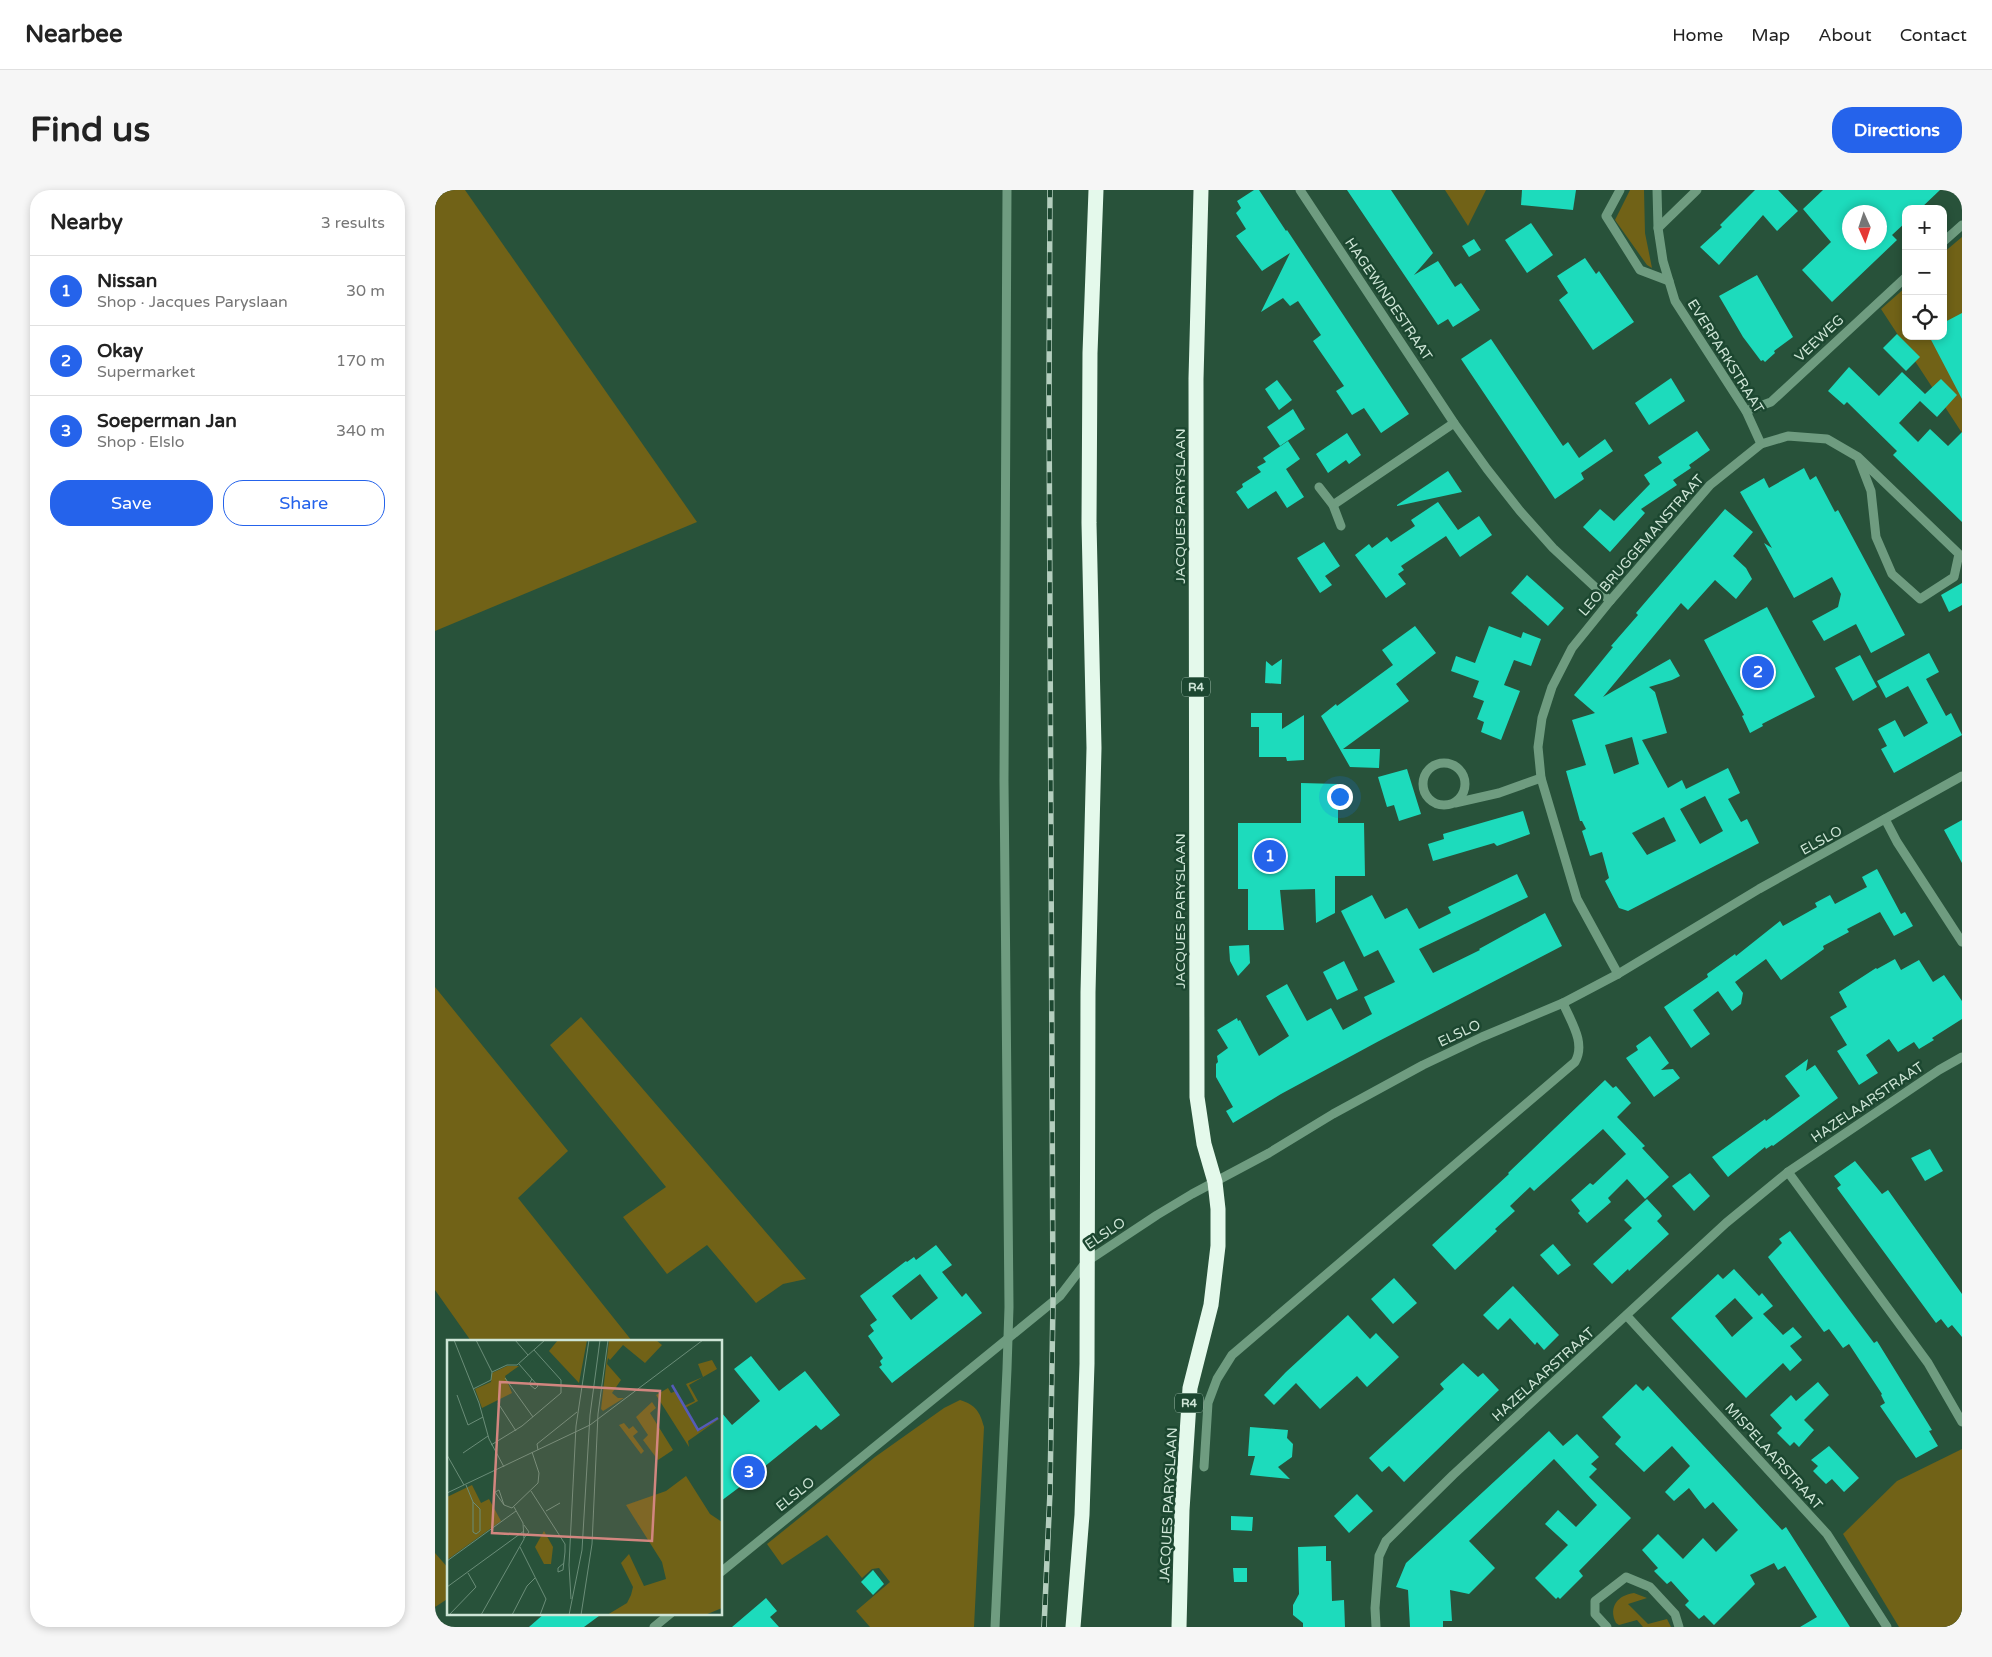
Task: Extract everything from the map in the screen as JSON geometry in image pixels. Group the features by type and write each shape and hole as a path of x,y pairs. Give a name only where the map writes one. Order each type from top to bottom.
{"highway":[{"path":"1073,1627 1082,1515 1087,1364 1088,992 1094,748 1089,523 1090,353 1096,190"},
{"name":"JACQUES PARYSLAAN","path":"1179,1627 1182,1510 1190,1388 1211,1305 1219,1246 1215,1182 1204,1144 1197,1097 1196,389 1201,190"}],"street":[{"path":"995,1627 1009,1307 1004,781 1007,190"},
{"name":"HAGEWINDESTRAAT","path":"1300,190 1454,424 1520,511 1553,548 1610,601"},
{"path":"1620,190 1606,216 1640,270 1669,281"},
{"name":"EVERPARKSTRAAT","path":"1657,190 1658,228 1663,261 1675,301 1747,411 1761,444"},
{"path":"1658,228 1697,190"},
{"path":"1947,238 1962,225"},
{"name":"VEEWEG","path":"1747,411 1771,402 1902,281"},
{"path":"1333,505 1454,424"},
{"name":"LEO BRUGGEMANSTRAAT","path":"1618,974 1577,900 1541,778 1538,747 1542,718 1551,687 1572,648 1710,485 1761,444 1788,436 1827,439 1858,457 1959,554 1954,577 1920,599 1892,574 1876,537 1871,490 1858,457"},
{"path":"1319,487 1333,505 1341,526"},
{"path":"1451,804 1461,797 1464,790 1463,776 1455,766 1440,764 1433,767 1425,776 1423,783 1428,798 1436,804 1451,804 1499,793 1541,778"},
{"name":"ELSLO","path":"723,1570 1060,1296 1086,1262 1157,1215 1269,1153 1333,1114 1423,1065 1482,1037 1563,1003 1618,974 1759,889 1962,776"},
{"path":"1885,819 1897,842 1962,942"},
{"path":"1203,1467 1208,1403 1217,1379 1232,1355 1575,1062 1580,1054 1580,1044 1563,1003"},
{"name":"HAZELAARSTRAAT","path":"1376,1627 1376,1572 1379,1556 1386,1541 1453,1475 1726,1223 1788,1172 1939,1070 1962,1057"},
{"path":"1788,1172 1928,1363 1962,1422"},
{"name":"MISPELAARSTRAAT","path":"1627,1316 1827,1534 1887,1627"},
{"path":"1607,1627 1595,1614 1595,1601 1626,1576 1651,1587 1675,1614 1679,1627"},
{"path":"654,1627 670,1614"}],"shaded area":[{"path":"435,190 465,190 697,522 435,631"},
{"path":"1445,190 1486,190 1468,226"},
{"path":"1630,190 1644,190 1645,233 1652,268 1647,265 1615,220"},
{"path":"1962,237 1962,433 1881,309 1902,291 1902,340 1947,340 1947,250"},
{"path":"435,987 568,1151 518,1198 631,1340 470,1340 435,1290"},
{"path":"581,1017 806,1279 783,1284 756,1303 707,1245 667,1274 623,1217 666,1187 550,1045"},
{"path":"960,1400 970,1404 977,1410 984,1427 974,1627 870,1627 856,1611 890,1582 879,1568 872,1569 862,1578 827,1535 782,1565 767,1544 875,1457 944,1408"},
{"path":"1962,1449 1962,1627 1899,1627 1843,1534 1897,1481"},
{"path":"435,1553 447,1567 447,1599 435,1607"},
{"path":"1634,1593 1647,1598 1628,1604 1648,1624 1667,1619 1671,1627 1643,1627 1637,1620 1619,1625 1616,1623 1613,1612 1616,1603 1623,1596"}],"building":[{"path":"1254,190 1259,190 1287,230 1409,414 1381,433 1364,408 1352,415 1336,391 1344,386 1313,341 1321,335 1298,301 1290,306 1283,298 1261,312 1290,253 1262,271 1236,236 1246,229 1236,213 1241,208 1237,201"},
{"path":"1347,190 1391,190 1433,253 1414,275 1438,261 1455,287 1461,283 1480,310 1453,327 1448,319 1438,325"},
{"path":"1522,190 1576,190 1573,210 1521,205"},
{"path":"1755,190 1778,190 1798,211 1777,231 1763,215 1719,265 1700,247 1722,227 1720,225"},
{"path":"1823,190 1940,190 1924,205 1902,205 1902,226 1892,235 1897,240 1887,250 1887,205 1842,205 1842,250 1887,250 1832,302 1802,270 1831,242 1803,209"},
{"path":"1531,223 1553,255 1527,273 1505,240"},
{"path":"1474,239 1481,250 1469,257 1462,246"},
{"path":"1585,258 1596,274 1599,271 1634,322 1593,350 1559,300 1568,293 1557,276"},
{"path":"1757,275 1793,337 1774,351 1775,353 1765,362 1761,361 1743,337 1719,296"},
{"path":"1962,313 1962,399 1931,340 1947,340 1947,321"},
{"path":"1897,334 1920,357 1906,371 1883,348"},
{"path":"1491,339 1563,446 1568,442 1579,458 1605,439 1613,451 1581,473 1584,479 1555,499 1461,359"},
{"path":"1849,367 1879,396 1902,372 1925,394 1941,379 1957,395 1937,417 1920,401 1899,423 1918,442 1930,429 1948,446 1962,432 1962,522 1893,455 1897,451 1847,402 1844,405 1828,391"},
{"path":"1671,378 1685,401 1649,425 1635,403"},
{"path":"1277,380 1292,400 1279,410 1265,389"},
{"path":"1293,409 1305,429 1280,446 1267,427"},
{"path":"1697,431 1710,450 1689,465 1691,468 1673,480 1677,485 1641,509 1645,513 1610,552 1583,527 1600,509 1614,521 1650,484 1644,475 1662,463 1658,457"},
{"path":"1347,433 1361,455 1349,464 1346,460 1328,473 1316,454"},
{"path":"1288,441 1300,459 1286,469 1304,497 1287,508 1276,491 1248,509 1236,492 1243,487 1242,484 1261,472 1257,467 1266,462 1263,458"},
{"path":"1804,468 1810,480 1816,476 1835,512 1838,510 1905,635 1871,653 1856,624 1824,641 1812,621 1838,607 1841,594 1832,577 1794,598 1764,543 1772,548 1740,492 1764,478 1769,488"},
{"path":"1448,471 1462,492 1397,506 1397,505"},
{"path":"1438,502 1458,530 1479,516 1492,535 1460,557 1446,536 1401,566 1404,570 1398,574 1406,584 1386,598 1355,555 1369,544 1372,548 1387,537 1391,542 1415,526 1411,520"},
{"path":"1725,509 1753,532 1733,556 1746,568 1752,579 1736,599 1715,580 1688,610 1681,603 1603,697 1670,659 1680,676 1649,687 1655,692 1667,733 1642,740 1668,788 1682,780 1686,789 1728,768 1740,793 1728,799 1741,822 1747,819 1759,843 1628,911 1619,908 1605,881 1609,878 1602,852 1590,856 1582,831 1586,829 1582,821 1580,821 1566,771 1586,765 1572,720 1595,713 1574,695 1613,647 1611,646 1638,615 1636,613","holes":["1632,737 1639,764 1614,774 1605,745","1705,796 1723,831 1700,844 1680,809","1664,817 1676,841 1647,855 1632,833"]},
{"path":"1324,542 1340,566 1325,576 1332,585 1320,593 1297,558"},
{"path":"1527,575 1564,608 1548,626 1511,593"},
{"path":"1962,583 1962,605 1949,612 1941,595"},
{"path":"1767,607 1815,697 1762,724 1763,726 1750,733 1742,716 1744,715 1704,640"},
{"path":"1415,626 1436,653 1396,684 1409,701 1343,749 1380,749 1379,768 1350,767 1321,716 1393,665 1382,650"},
{"path":"1489,626 1521,638 1523,632 1541,639 1531,666 1514,660 1504,685 1520,691 1501,740 1481,732 1484,722 1477,719 1484,701 1473,697 1479,681 1451,671 1456,656 1475,663"},
{"path":"1929,653 1939,672 1926,679 1946,716 1951,713 1962,735 1894,773 1881,749 1887,746 1878,729 1895,720 1904,737 1928,723 1908,686 1886,698 1877,681"},
{"path":"1860,655 1877,687 1853,701 1835,668"},
{"path":"1282,659 1281,684 1265,683 1266,661 1272,666"},
{"path":"1251,713 1282,713 1282,729 1304,715 1304,760 1287,761 1286,757 1259,757 1259,727 1251,727"},
{"path":"1407,769 1421,814 1399,821 1394,805 1387,807 1378,777"},
{"path":"1301,783 1338,784 1338,823 1364,823 1365,876 1335,876 1335,913 1316,923 1315,889 1280,890 1284,930 1248,930 1248,889 1238,889 1238,823 1301,823"},
{"path":"1523,811 1530,834 1497,846 1494,843 1433,861 1428,844 1444,839 1443,834"},
{"path":"1962,820 1962,863 1944,830"},
{"path":"1877,869 1901,914 1905,912 1913,926 1894,936 1880,912 1847,929 1849,932 1823,946 1824,949 1781,980 1766,959 1735,982 1743,993 1741,1004 1732,1011 1718,991 1693,1010 1710,1034 1691,1048 1664,1007 1708,977 1707,974 1735,954 1736,956 1780,921 1783,926 1817,907 1815,903 1830,895 1835,904 1867,887 1862,877"},
{"path":"1517,874 1528,897 1419,949 1433,973 1480,950 1545,913 1562,946 1379,1041 1281,1094 1233,1123 1226,1111 1233,1107 1216,1077 1217,1056 1228,1048 1217,1030 1237,1018 1238,1021 1240,1020 1259,1056 1289,1036 1266,996 1287,984 1307,1021 1331,1008 1343,1030 1372,1014 1364,997 1395,982 1378,950 1364,957 1341,911 1372,895 1385,919 1407,908 1419,929 1451,913 1448,907"},
{"path":"1249,945 1250,963 1238,976 1230,961 1229,946"},
{"path":"1895,959 1901,970 1919,960 1933,982 1944,975 1962,1001 1962,1019 1932,1038 1934,1040 1919,1049 1914,1042 1898,1052 1889,1039 1866,1055 1878,1073 1859,1085 1837,1051 1847,1045 1830,1017 1847,1007 1839,992 1876,968"},
{"path":"1344,961 1358,990 1337,1000 1323,972"},
{"path":"1650,1036 1669,1063 1661,1070 1673,1069 1680,1078 1654,1097 1626,1058 1638,1050 1636,1046"},
{"path":"1808,1059 1806,1071 1815,1065 1838,1098 1773,1146 1766,1149 1765,1147 1728,1177 1712,1157 1800,1096 1785,1076"},
{"path":"1605,1080 1613,1088 1616,1086 1631,1103 1617,1117 1645,1146 1642,1148 1669,1177 1645,1199 1627,1179 1608,1198 1611,1202 1587,1223 1578,1213 1580,1211 1571,1200 1590,1183 1593,1185 1626,1154 1603,1129 1534,1191 1530,1187 1510,1206 1515,1211 1495,1229 1497,1231 1455,1270 1432,1245 1509,1174"},
{"path":"1930,1149 1943,1171 1925,1181 1911,1158"},
{"path":"1855,1161 1882,1194 1888,1190 1962,1294 1962,1337 1952,1325 1948,1328 1941,1319 1936,1323 1837,1188 1841,1185 1834,1176"},
{"path":"1690,1173 1710,1196 1694,1211 1672,1186"},
{"path":"1647,1199 1662,1216 1657,1221 1669,1234 1612,1284 1593,1264 1632,1228 1624,1220"},
{"path":"1790,1231 1874,1343 1877,1341 1932,1430 1929,1431 1938,1446 1916,1458 1880,1406 1885,1403 1882,1394 1849,1344 1843,1348 1829,1329 1824,1332 1768,1257 1782,1243 1779,1239"},
{"path":"1553,1244 1571,1265 1558,1275 1540,1255"},
{"path":"936,1245 952,1265 942,1272 962,1297 966,1293 982,1313 892,1383 879,1367 882,1365 880,1361 883,1358 868,1336 874,1331 870,1325 877,1320 860,1296 906,1261 914,1257 916,1260","holes":["920,1274 938,1298 911,1320 892,1296"]},
{"path":"1734,1269 1759,1296 1762,1293 1773,1306 1763,1314 1783,1335 1793,1327 1802,1337 1790,1346 1802,1360 1790,1371 1783,1363 1746,1398 1671,1318 1718,1274 1723,1279","holes":["1735,1298 1753,1318 1732,1337 1715,1316"]},
{"path":"1394,1278 1417,1303 1393,1324 1371,1299"},
{"path":"1513,1286 1559,1335 1544,1350 1537,1342 1535,1345 1510,1318 1498,1330 1483,1315"},
{"path":"1348,1315 1370,1339 1376,1333 1399,1357 1367,1387 1357,1376 1320,1409 1296,1383 1274,1405 1264,1395"},
{"path":"751,1356 779,1391 805,1371 840,1415 821,1430 816,1425 765,1468 723,1500 723,1414 732,1425 760,1401 734,1369"},
{"path":"1463,1363 1478,1377 1483,1373 1499,1390 1404,1482 1389,1466 1382,1472 1369,1458 1444,1389 1440,1384"},
{"path":"1818,1382 1829,1395 1804,1420 1814,1430 1799,1447 1794,1442 1790,1446 1777,1433 1782,1428 1770,1415 1791,1395 1796,1401"},
{"path":"1636,1384 1643,1391 1648,1386 1782,1530 1786,1527 1850,1627 1800,1627 1817,1617 1785,1566 1778,1570 1774,1563 1750,1575 1755,1584 1714,1625 1704,1615 1699,1619 1685,1605 1689,1601 1671,1581 1667,1584 1654,1571 1658,1568 1642,1550 1658,1534 1683,1559 1703,1538 1716,1552 1738,1530 1713,1502 1705,1509 1689,1488 1674,1501 1665,1492 1690,1466 1672,1446 1644,1472 1615,1444 1621,1437 1602,1417"},
{"path":"1250,1427 1288,1430 1287,1438 1293,1444 1292,1457 1278,1467 1290,1479 1250,1475 1255,1456 1248,1456"},
{"path":"1549,1431 1563,1446 1577,1434 1599,1457 1591,1464 1597,1469 1589,1477 1631,1518 1579,1571 1583,1576 1560,1599 1558,1597 1556,1599 1535,1578 1568,1545 1545,1524 1558,1510 1576,1527 1597,1505 1554,1459 1469,1541 1495,1568 1469,1594 1450,1590 1452,1621 1443,1621 1443,1627 1410,1627 1408,1590 1396,1587 1406,1563"},
{"path":"1829,1446 1859,1478 1844,1492 1832,1479 1826,1484 1813,1471 1818,1466 1811,1460"},
{"path":"1357,1494 1373,1511 1349,1533 1334,1516"},
{"path":"1231,1516 1253,1517 1252,1531 1231,1530"},
{"path":"1326,1546 1326,1561 1331,1561 1332,1601 1344,1600 1345,1627 1303,1627 1303,1623 1293,1615 1293,1605 1299,1594 1298,1547"},
{"path":"1233,1568 1247,1568 1247,1582 1234,1582"},
{"path":"873,1570 884,1584 873,1595 861,1582"},
{"path":"766,1598 777,1611 770,1617 779,1627 732,1627"},
{"path":"544,1614 602,1614 584,1627 529,1627"}],"railway":[{"path":"1044,1627 1050,1492 1053,1302 1049,394 1050,190"}],"place":[{"name":"Okay","path":"1758,672"},
{"name":"Nissan","path":"1270,856"},
{"name":"Soeperman Jan","path":"749,1472"}]}
